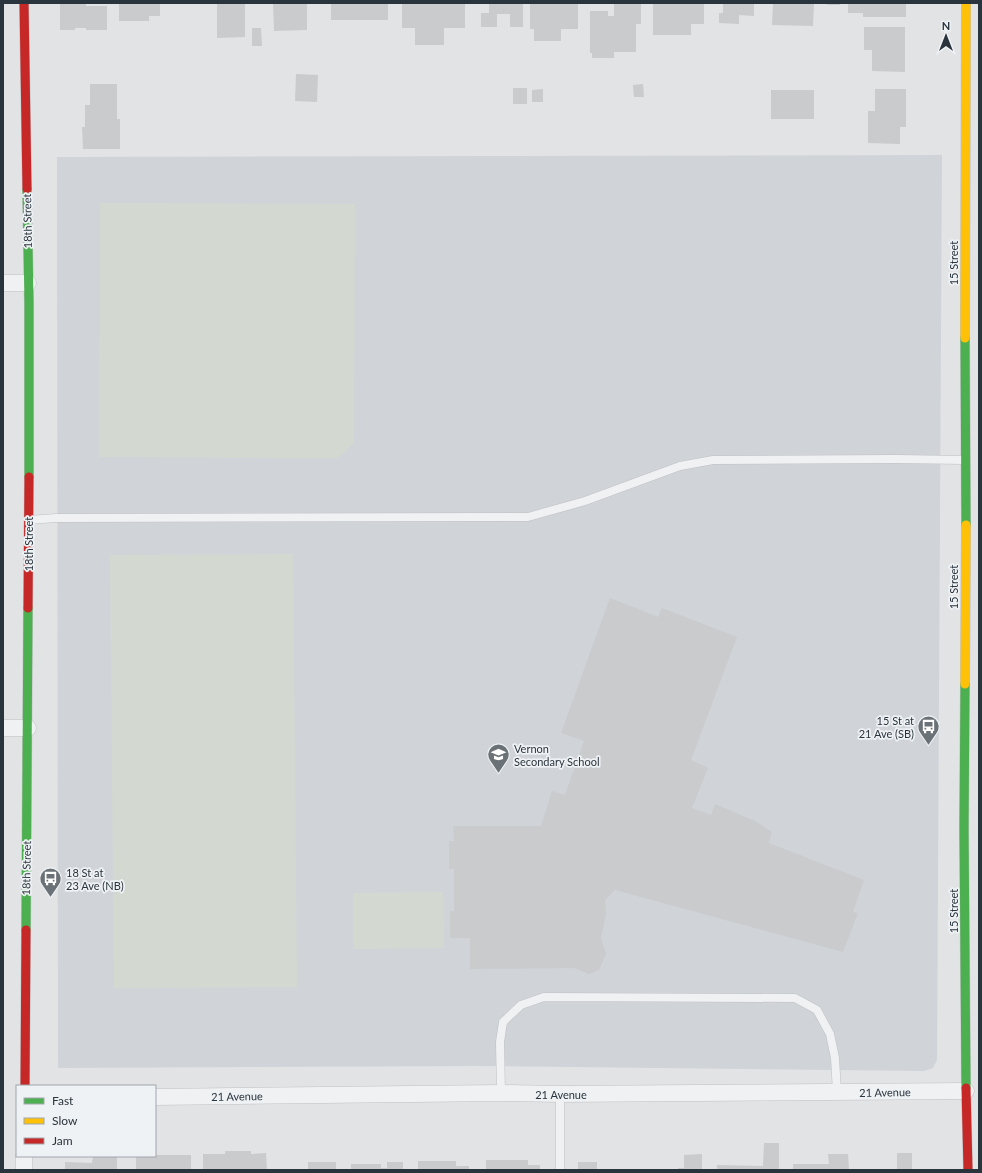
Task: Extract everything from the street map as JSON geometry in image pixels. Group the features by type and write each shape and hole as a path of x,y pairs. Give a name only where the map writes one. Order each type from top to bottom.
{"street":[{"name":"18th Street","path":"24,3 28,283 29,520 25,1085"},
{"name":"15 Street","path":"966,3 966,632 964,829 972,1046 966,1091 968,1170"},
{"path":"3,283 28,283"},
{"path":"3,728 28,728"},
{"name":"21 Avenue","path":"156,1098 501,1093 560,1094 966,1091"},
{"path":"24,1157 24,1170"}],"lane":[{"path":"29,520 56,518 528,516 585,502 680,466 713,460 965,460"},
{"path":"501,1093 500,1042 503,1022 521,1005 544,998 795,998 817,1010 830,1034 835,1058 837,1092"},
{"path":"560,1094 560,1170"}],"shaded area":[{"name":"Vernon Secondary School","path":"942,155 937,1060 933,1068 924,1071 478,1066 58,1068 57,157"},
{"path":"100,203 355,204 354,443 338,458 99,457"},
{"path":"293,554 297,987 114,988 110,555"},
{"path":"443,892 444,948 353,949 353,893"}],"building":[{"path":"60,3 86,3 86,6 107,6 107,30 86,30 86,28 75,28 75,30 60,30"},
{"path":"119,3 160,3 160,16 149,16 149,21 119,21"},
{"path":"217,3 245,3 245,37 217,38"},
{"path":"273,3 307,3 307,30 274,31"},
{"path":"331,3 388,3 388,20 331,20"},
{"path":"402,3 465,3 465,28 444,28 444,45 415,45 415,28 402,28"},
{"path":"489,3 523,3 523,27 510,27 510,14 497,14 497,27 481,27 481,13 489,13"},
{"path":"530,3 578,3 578,29 561,29 561,41 534,41 534,29 530,29"},
{"path":"614,3 641,3 641,24 636,24 636,52 614,52 614,58 592,58 592,53 590,53 590,11 608,11 608,16 614,16"},
{"path":"653,3 704,3 704,24 691,24 691,35 653,35"},
{"path":"723,3 754,3 754,16 739,15 739,24 719,23 719,13 723,13"},
{"path":"773,3 814,3 813,26 772,25"},
{"path":"827,3 840,3 840,5 827,5"},
{"path":"848,3 906,3 906,17 863,17 863,13 848,13"},
{"path":"864,27 905,27 905,72 872,71 872,50 864,50"},
{"path":"252,28 261,28 262,46 252,46"},
{"path":"296,74 318,75 317,102 295,101"},
{"path":"90,84 117,84 117,119 120,119 120,149 83,149 82,127 85,127 85,105 90,105"},
{"path":"643,84 644,97 634,97 633,85"},
{"path":"513,88 527,88 527,104 513,104"},
{"path":"543,89 543,102 532,102 532,90"},
{"path":"875,89 906,89 906,127 900,127 900,144 868,143 868,111 875,111"},
{"path":"771,90 814,90 814,119 771,119"},
{"name":"Vernon Secondary School","path":"610,598 658,617 662,608 737,637 691,760 708,768 692,808 711,815 715,804 755,821 772,832 769,843 864,880 853,912 858,913 843,952 615,890 605,900 606,914 601,938 606,954 599,970 589,974 574,968 470,969 470,938 450,938 450,911 454,911 454,869 449,869 449,841 454,841 453,826 541,826 552,791 565,795 584,741 561,733"},
{"path":"764,1143 779,1143 779,1170 717,1170 717,1165 763,1166"},
{"path":"225,1151 251,1151 251,1154 266,1153 267,1170 203,1170 203,1154 225,1154"},
{"path":"897,1153 912,1153 912,1170 897,1170"},
{"path":"702,1154 702,1170 678,1170 678,1168 684,1168 684,1155"},
{"path":"828,1154 848,1154 849,1170 793,1170 793,1164 829,1164"},
{"path":"156,1155 191,1155 191,1170 136,1170 136,1157 156,1157"},
{"path":"93,1157 117,1157 117,1170 65,1170 65,1162 92,1163"},
{"path":"486,1160 528,1160 528,1165 540,1165 540,1170 486,1170"},
{"path":"418,1161 456,1161 456,1166 469,1166 469,1170 418,1170"},
{"path":"308,1162 336,1162 336,1170 308,1170"},
{"path":"387,1162 403,1162 403,1170 351,1170 351,1164 381,1164 381,1168 387,1168"},
{"path":"578,1162 597,1162 597,1170 578,1170"}],"traffic: fast":[{"path":"27,189 29,304 29,477"},
{"path":"965,338 966,525"},
{"path":"26,930 28,608"},
{"path":"965,684 964,829 966,1088"}],"traffic: slow":[{"path":"965,338 966,3"},
{"path":"965,684 966,525"}],"traffic: jam":[{"path":"24,3 27,189"},
{"path":"28,608 29,477"},
{"path":"25,1085 26,930"},
{"path":"966,1088 968,1170"}],"place":[{"name":"15 St at 21 Ave (SB)","path":"929,746"},
{"name":"Vernon Secondary School","path":"499,774"},
{"name":"18 St at 23 Ave (NB)","path":"50,898"}]}
